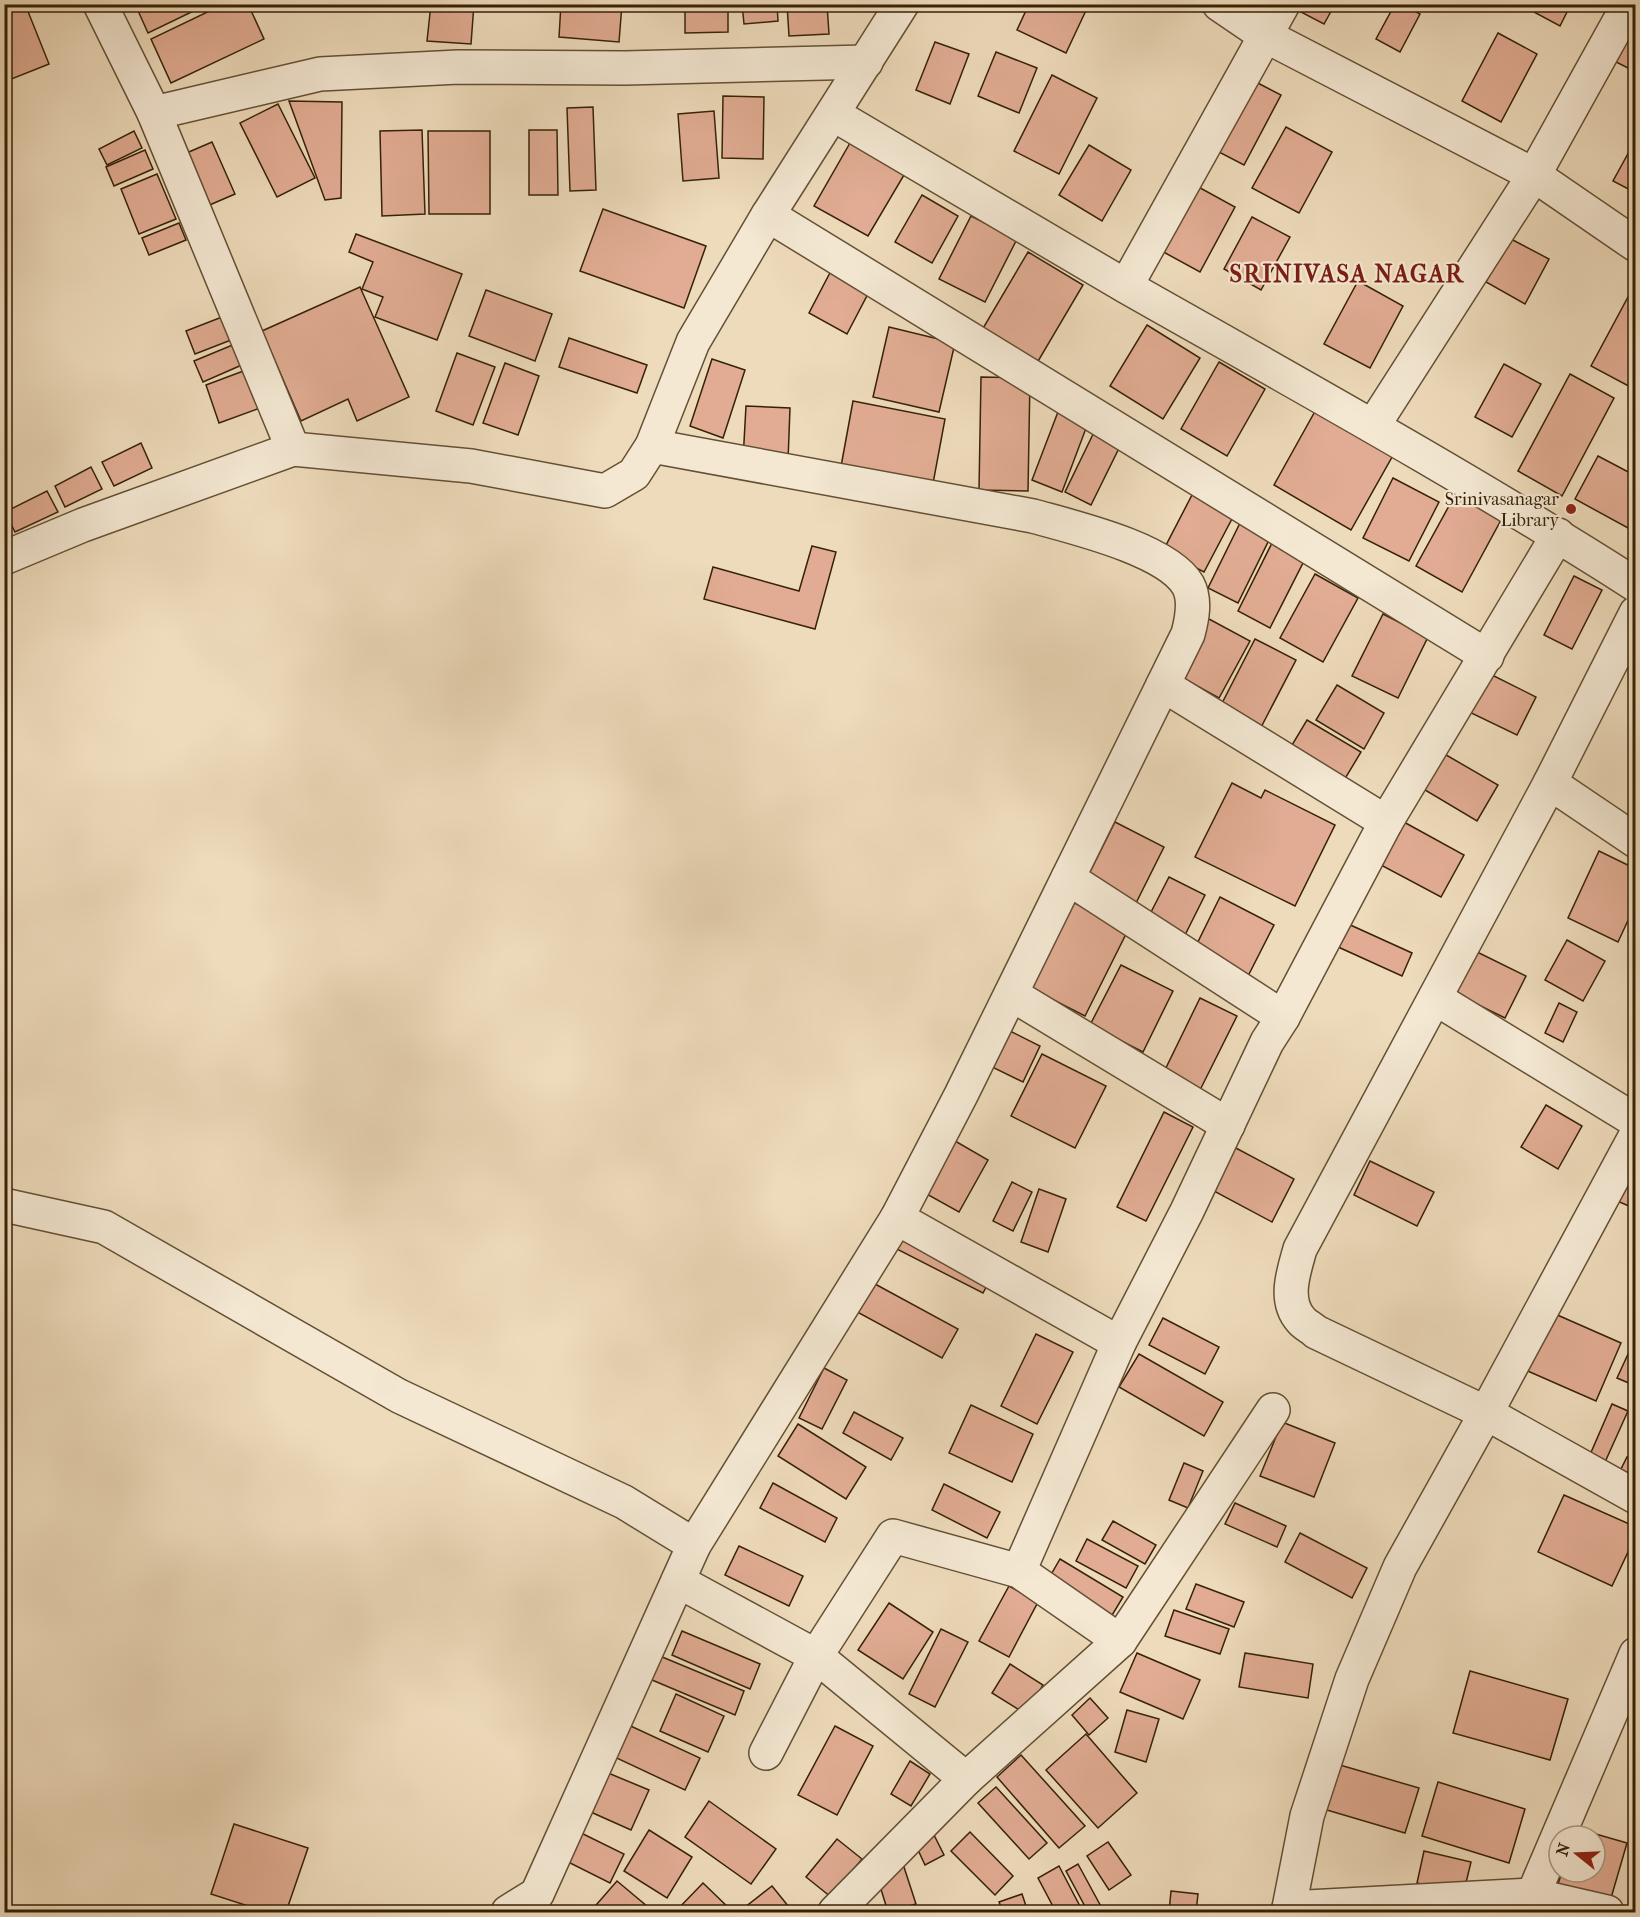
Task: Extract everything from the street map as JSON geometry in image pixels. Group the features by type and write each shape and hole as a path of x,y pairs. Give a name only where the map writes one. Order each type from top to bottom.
{"street":[{"path":"100,4 154,113 293,449"},
{"path":"4,558 82,525 293,449 471,466 605,491 634,474 652,447 693,342 768,214 902,4"},
{"path":"1219,4 1266,36 1534,175 1635,244"},
{"path":"1126,286 1283,4"},
{"path":"1373,426 1534,175 1629,4"},
{"path":"154,113 320,74 458,67 625,68 866,62"},
{"path":"833,114 1126,286 1373,426 1558,535 1635,585"},
{"path":"768,214 1487,656"},
{"path":"508,1912 546,1903 694,1545 897,1218 1011,994 1163,685 1188,634 1193,615 1188,585 1176,572 1158,559 1090,532 1033,516 652,447"},
{"path":"1019,1571 1119,1343 1267,1042 1283,1017 1386,822 1558,535"},
{"path":"1635,613 1550,783 1300,1250 1291,1282 1293,1304 1300,1320 1316,1332 1486,1413 1635,1497"},
{"path":"1163,685 1386,822"},
{"path":"1550,783 1635,841"},
{"path":"1068,878 1283,1017"},
{"path":"1011,994 1228,1125"},
{"path":"1435,999 1635,1121"},
{"path":"1607,1912 1533,1895 1288,1910 1307,1816 1352,1679 1400,1567 1486,1413 1635,1135"},
{"path":"4,1205 105,1227 399,1396 624,1502 694,1545"},
{"path":"897,1218 1119,1343"},
{"path":"836,1912 966,1779 1120,1641 1273,1410"},
{"path":"766,1753 816,1656 893,1536 1019,1571 1120,1641"},
{"path":"678,1581 816,1656 966,1779"},
{"path":"1533,1895 1635,1654"}],"building":[{"path":"4,4 25,4 49,64 4,82"},
{"path":"135,4 208,4 148,33"},
{"path":"224,4 248,4 264,39 171,83 151,39"},
{"path":"431,4 474,4 471,44 427,41"},
{"path":"561,4 622,4 619,42 559,37"},
{"path":"685,4 728,4 728,32 685,33"},
{"path":"742,4 777,4 778,21 744,24"},
{"path":"787,4 827,4 829,34 789,36"},
{"path":"837,4 873,4 873,10 838,10"},
{"path":"1029,4 1089,4 1066,53 1017,30"},
{"path":"1300,4 1335,4 1324,24 1297,10"},
{"path":"1395,4 1403,4 1420,14 1400,52 1376,39"},
{"path":"1519,4 1571,4 1560,26"},
{"path":"1636,21 1636,72 1614,61"},
{"path":"1498,33 1537,54 1501,122 1462,101"},
{"path":"935,42 969,54 950,104 916,90"},
{"path":"996,52 1037,68 1019,113 978,96"},
{"path":"1052,75 1097,98 1059,174 1014,151"},
{"path":"1252,80 1281,95 1244,165 1215,150"},
{"path":"723,96 764,97 763,159 722,158"},
{"path":"289,101 342,102 341,198 325,200"},
{"path":"278,104 315,178 277,197 240,123"},
{"path":"593,107 596,190 570,191 567,108"},
{"path":"714,111 719,178 683,181 678,114"},
{"path":"1286,127 1332,152 1299,213 1252,188"},
{"path":"422,130 425,214 382,216 380,131"},
{"path":"529,130 557,130 558,195 529,195"},
{"path":"134,131 142,148 107,165 99,149"},
{"path":"428,131 490,131 490,214 429,214"},
{"path":"1636,139 1636,193 1613,181"},
{"path":"212,142 235,194 198,210 175,158"},
{"path":"850,143 904,175 868,236 814,206"},
{"path":"1089,145 1131,170 1102,221 1059,195"},
{"path":"145,150 153,169 114,186 106,167"},
{"path":"157,174 176,219 139,234 121,189"},
{"path":"1193,184 1235,207 1200,272 1158,249"},
{"path":"922,195 958,216 932,263 895,242"},
{"path":"603,209 706,246 684,308 580,271"},
{"path":"971,216 1017,239 985,302 939,279"},
{"path":"1252,217 1290,237 1261,290 1224,269"},
{"path":"179,223 186,240 149,255 142,238"},
{"path":"356,234 462,274 437,340 375,317 383,297 362,289 373,262 349,252"},
{"path":"1509,238 1549,259 1525,304 1486,282"},
{"path":"1028,252 1083,285 1037,363 982,330"},
{"path":"833,267 871,288 847,334 809,313"},
{"path":"1358,281 1403,306 1370,368 1324,344"},
{"path":"360,287 409,397 357,421 348,399 301,421 262,331"},
{"path":"486,290 552,314 535,361 469,336"},
{"path":"1628,297 1636,301 1636,390 1591,366"},
{"path":"222,317 231,340 195,354 186,331"},
{"path":"1147,325 1200,358 1163,419 1110,386"},
{"path":"889,327 955,343 939,412 873,397"},
{"path":"569,338 647,365 637,393 559,367"},
{"path":"235,344 244,364 203,382 194,361"},
{"path":"457,353 495,367 473,425 436,411"},
{"path":"712,359 745,370 723,438 690,426"},
{"path":"1219,362 1265,389 1227,456 1181,429"},
{"path":"505,363 539,376 518,435 483,423"},
{"path":"1504,364 1541,384 1512,437 1475,417"},
{"path":"246,370 260,408 219,423 206,385"},
{"path":"1570,374 1614,398 1562,496 1518,471"},
{"path":"981,377 1030,378 1028,491 979,490"},
{"path":"853,401 945,419 932,489 840,472"},
{"path":"1061,404 1091,415 1062,492 1032,480"},
{"path":"746,406 790,408 788,461 743,460"},
{"path":"1318,406 1396,450 1351,530 1274,485"},
{"path":"1099,422 1125,436 1091,505 1065,492"},
{"path":"141,443 152,468 114,486 102,462"},
{"path":"1598,456 1636,476 1636,515 1628,528 1575,499"},
{"path":"91,467 102,489 65,507 55,486"},
{"path":"1393,478 1439,502 1409,561 1363,538"},
{"path":"47,491 58,512 15,532 5,512"},
{"path":"1193,493 1234,515 1204,572 1163,551"},
{"path":"1455,495 1501,520 1462,592 1416,566"},
{"path":"1243,517 1273,532 1238,603 1208,588"},
{"path":"1273,541 1306,557 1270,628 1238,611"},
{"path":"812,546 836,552 815,629 704,599 713,567 799,591"},
{"path":"1315,574 1358,598 1323,662 1280,638"},
{"path":"1574,576 1602,590 1572,649 1544,635"},
{"path":"1383,614 1428,637 1398,698 1352,676"},
{"path":"1209,619 1250,641 1219,698 1179,676"},
{"path":"1255,639 1296,660 1257,735 1217,713"},
{"path":"1484,671 1536,697 1517,735 1465,710"},
{"path":"1337,685 1384,713 1364,749 1316,720"},
{"path":"1307,720 1361,752 1340,787 1286,755"},
{"path":"1441,752 1498,785 1477,821 1420,787"},
{"path":"1232,783 1261,798 1265,790 1335,825 1295,906 1195,857"},
{"path":"1402,821 1464,855 1441,897 1379,864"},
{"path":"1115,822 1164,847 1136,903 1087,878"},
{"path":"1599,851 1636,869 1636,903 1618,942 1568,918"},
{"path":"1169,877 1205,895 1183,939 1147,920"},
{"path":"1220,897 1274,925 1246,980 1192,954"},
{"path":"1065,898 1128,930 1085,1016 1022,984"},
{"path":"1346,923 1412,953 1402,976 1336,946"},
{"path":"1567,940 1605,961 1583,1001 1545,980"},
{"path":"1469,948 1526,976 1505,1018 1448,990"},
{"path":"1121,965 1173,991 1143,1052 1090,1025"},
{"path":"1200,998 1237,1016 1199,1092 1163,1074"},
{"path":"1559,1003 1577,1012 1563,1042 1545,1033"},
{"path":"1006,1029 1040,1046 1023,1082 988,1065"},
{"path":"1042,1054 1106,1086 1075,1148 1011,1116"},
{"path":"1546,1105 1582,1126 1558,1169 1521,1147"},
{"path":"1164,1112 1193,1127 1146,1221 1117,1207"},
{"path":"943,1134 988,1160 959,1212 914,1187"},
{"path":"1234,1147 1294,1179 1272,1222 1212,1190"},
{"path":"1636,1148 1636,1209 1610,1198"},
{"path":"1370,1161 1434,1192 1417,1226 1354,1195"},
{"path":"1012,1182 1032,1192 1013,1231 993,1221"},
{"path":"1039,1189 1066,1199 1048,1252 1021,1242"},
{"path":"897,1224 993,1274 983,1293 887,1244"},
{"path":"864,1278 958,1329 942,1358 848,1307"},
{"path":"1546,1310 1621,1343 1596,1401 1521,1368"},
{"path":"1163,1318 1219,1347 1205,1374 1149,1345"},
{"path":"1036,1334 1073,1352 1037,1424 1001,1406"},
{"path":"1629,1352 1636,1355 1636,1386 1617,1378"},
{"path":"1139,1354 1223,1402 1204,1436 1119,1387"},
{"path":"824,1368 847,1380 822,1429 799,1418"},
{"path":"1612,1404 1628,1411 1601,1471 1586,1464"},
{"path":"971,1405 1033,1434 1012,1482 949,1453"},
{"path":"854,1412 903,1438 891,1460 843,1433"},
{"path":"1282,1422 1335,1443 1314,1497 1260,1476"},
{"path":"798,1424 866,1467 846,1499 778,1456"},
{"path":"1627,1457 1636,1461 1636,1492 1615,1481"},
{"path":"1184,1463 1203,1471 1188,1508 1169,1500"},
{"path":"773,1483 837,1518 825,1542 760,1508"},
{"path":"944,1484 1000,1512 987,1538 932,1510"},
{"path":"1564,1495 1636,1527 1636,1535 1612,1586 1538,1552"},
{"path":"1235,1503 1286,1526 1277,1547 1225,1524"},
{"path":"1113,1521 1156,1545 1145,1564 1102,1540"},
{"path":"1300,1533 1367,1568 1352,1598 1285,1562"},
{"path":"1087,1539 1138,1566 1126,1588 1076,1561"},
{"path":"739,1546 803,1576 789,1606 725,1575"},
{"path":"1060,1559 1123,1597 1108,1622 1045,1585"},
{"path":"1196,1584 1244,1602 1234,1627 1186,1609"},
{"path":"1009,1586 1038,1602 1009,1657 979,1641"},
{"path":"889,1603 933,1632 903,1679 858,1650"},
{"path":"1174,1610 1229,1629 1220,1654 1165,1636"},
{"path":"941,1629 968,1642 935,1707 909,1694"},
{"path":"682,1631 760,1664 750,1689 672,1655"},
{"path":"1137,1653 1200,1680 1183,1719 1120,1692"},
{"path":"1245,1653 1313,1664 1308,1698 1239,1687"},
{"path":"655,1654 744,1691 735,1715 645,1677"},
{"path":"1010,1664 1043,1685 1026,1714 992,1693"},
{"path":"1470,1671 1568,1699 1550,1760 1453,1733"},
{"path":"676,1694 724,1716 708,1752 660,1731"},
{"path":"1090,1698 1108,1718 1089,1735 1072,1715"},
{"path":"1127,1710 1159,1719 1146,1762 1115,1752"},
{"path":"622,1722 700,1758 685,1790 608,1754"},
{"path":"835,1726 873,1746 837,1815 798,1795"},
{"path":"1086,1734 1137,1793 1098,1828 1046,1770"},
{"path":"1021,1755 1085,1826 1059,1848 997,1777"},
{"path":"910,1761 930,1774 911,1806 891,1794"},
{"path":"1333,1763 1419,1788 1405,1833 1320,1808"},
{"path":"601,1770 649,1790 631,1830 584,1809"},
{"path":"1438,1782 1525,1809 1509,1863 1422,1836"},
{"path":"996,1787 1047,1843 1029,1859 978,1803"},
{"path":"709,1801 776,1849 751,1884 685,1837"},
{"path":"234,1824 308,1848 286,1912 267,1912 211,1894"},
{"path":"571,1828 624,1854 610,1883 556,1856"},
{"path":"931,1829 944,1855 925,1865 913,1839"},
{"path":"649,1830 692,1857 667,1898 624,1871"},
{"path":"970,1832 1013,1876 995,1895 951,1851"},
{"path":"1607,1837 1627,1843 1609,1905 1556,1890 1558,1884 1607,1884"},
{"path":"837,1839 862,1859 831,1897 806,1877"},
{"path":"1108,1842 1131,1875 1109,1890 1087,1856"},
{"path":"1424,1851 1471,1862 1463,1895 1417,1883"},
{"path":"903,1864 916,1904 888,1912 876,1873"},
{"path":"1078,1864 1104,1912 1088,1912 1066,1871"},
{"path":"1059,1866 1083,1912 1056,1912 1038,1878"},
{"path":"617,1881 654,1912 590,1912"},
{"path":"703,1883 733,1912 675,1912"},
{"path":"772,1886 793,1912 740,1911"},
{"path":"1171,1891 1198,1894 1196,1912 1169,1912"},
{"path":"1022,1894 1028,1912 1003,1912 999,1902"}],"place":[{"name":"Srinivasanagar Library","path":"1571,509"}],"district":[{"name":"SRINIVASA NAGAR","path":"1347,274"}]}
